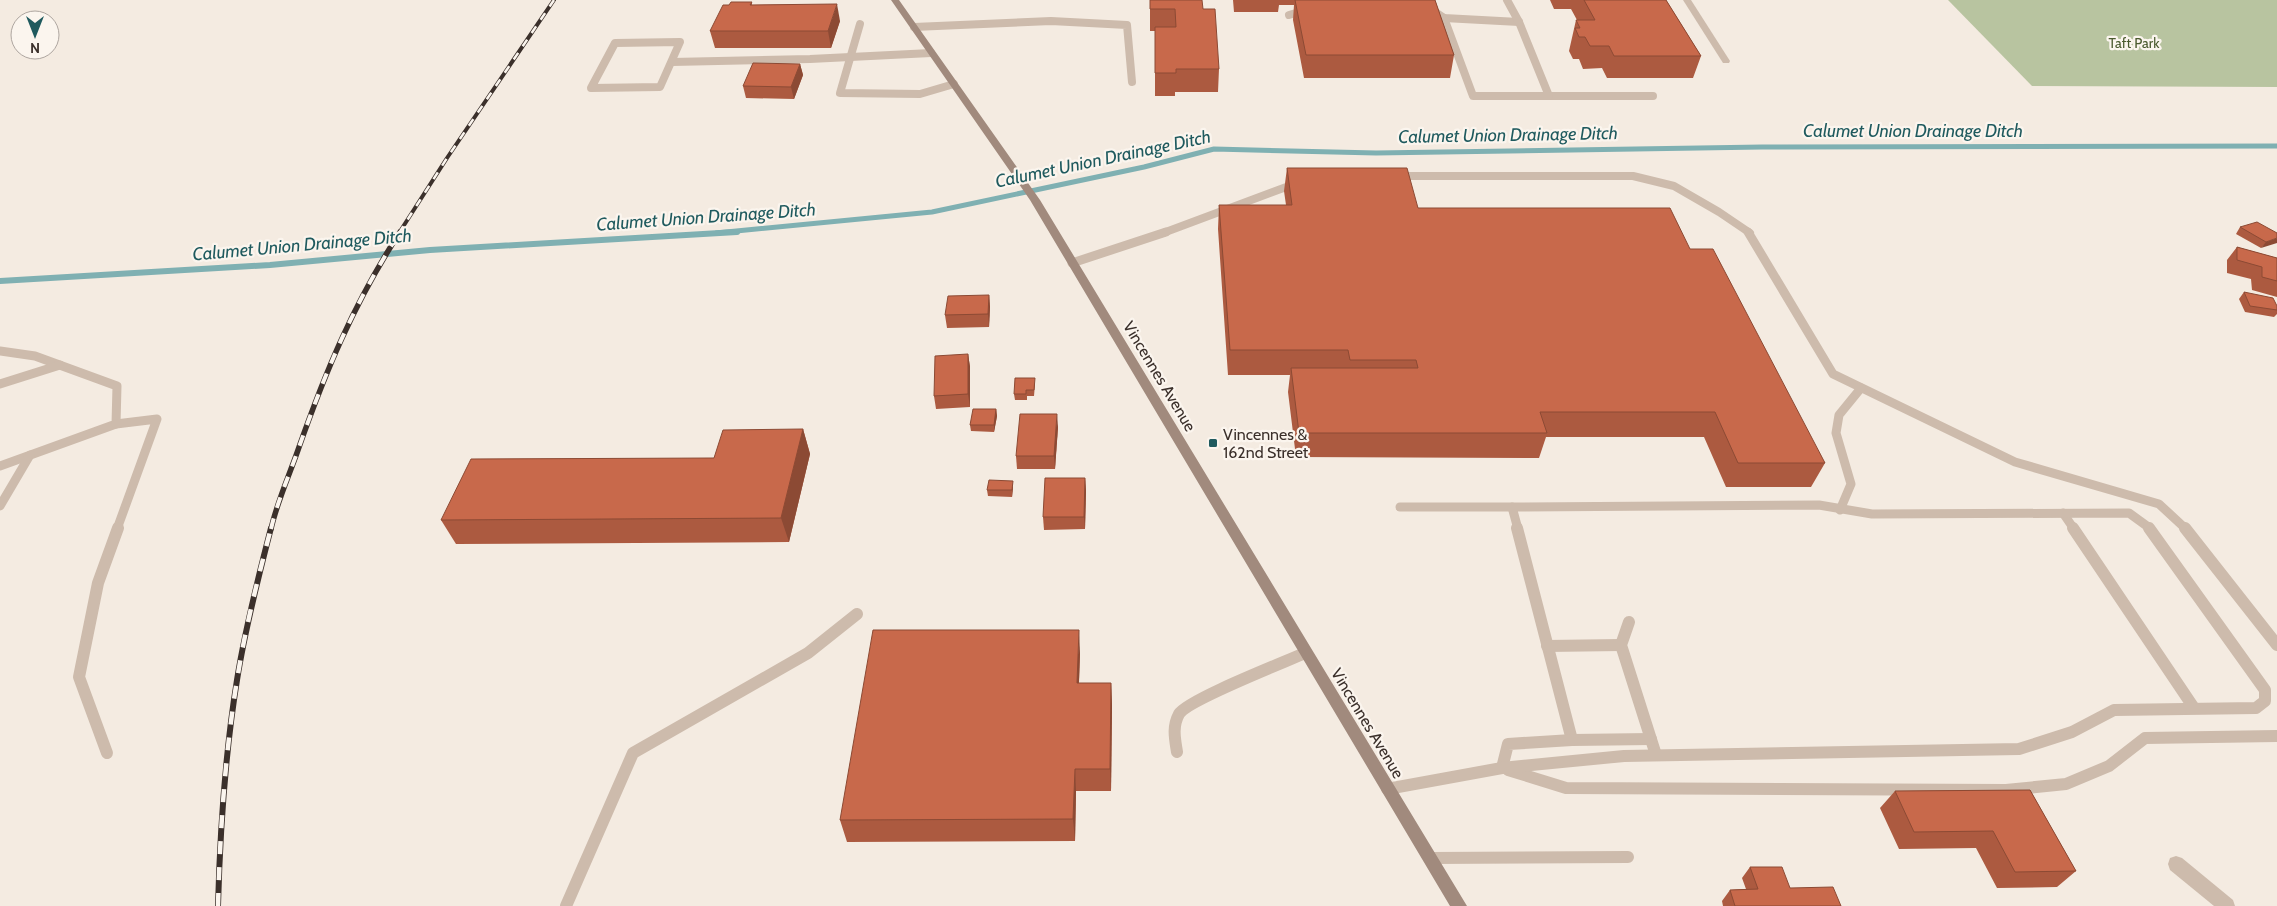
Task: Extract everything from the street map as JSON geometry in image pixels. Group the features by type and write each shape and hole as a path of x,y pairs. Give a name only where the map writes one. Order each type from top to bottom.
{"street":[{"name":"Vincennes Avenue","path":"895,0 1035,200 1305,653 1459,906"},
{"path":"1687,0 1726,61"},
{"path":"2176,864 2227,906"}],"lane":[{"path":"1418,0 1444,18 1519,22"},
{"path":"1506,0 1519,22 1549,96"},
{"path":"1289,15 1317,6"},
{"path":"1444,18 1473,96 1653,96"},
{"path":"914,27 1068,21 1127,24 1132,82"},
{"path":"860,24 840,93 920,94 954,84"},
{"path":"680,42 672,62 660,87 591,88 615,43 680,42"},
{"path":"672,62 851,58 931,53"},
{"path":"1386,176 1633,176 1674,186 1750,233 1833,374 2015,462 2159,504 2183,526 2277,645"},
{"path":"1072,263 1134,244 1292,184 1310,181"},
{"path":"0,351 35,356 117,386 116,424"},
{"path":"0,384 60,365"},
{"path":"1840,510 1851,484 1836,433 1839,415 1861,388"},
{"path":"0,466 116,424 157,419 98,583 78,677 106,753"},
{"path":"0,506 30,455"},
{"path":"1387,789 1502,768 1656,755 2019,750 2072,732 2114,710 2256,708 2265,701 2265,690 2152,530 2129,513 1872,514 1819,505 1400,506"},
{"path":"1512,507 1572,740"},
{"path":"2063,513 2194,708"},
{"path":"566,906 633,752 808,653 857,614"},
{"path":"1629,622 1621,645 1656,755"},
{"path":"1547,646 1621,645"},
{"path":"1177,752 1174,728 1180,712 1212,693 1305,653"},
{"path":"1502,768 1566,788 2006,790 2066,784 2109,766 2145,738 2277,736"},
{"path":"1502,768 1508,744 1572,740 1651,739"},
{"path":"1430,858 1628,857"}],"green space":[{"name":"Taft Park","path":"1948,0 2277,0 2277,87 2032,86"}],"building":[{"path":"1150,0 1202,0 1203,9 1215,9 1219,69 1176,69 1176,73 1155,73 1155,27 1176,27 1175,9 1150,9"},
{"path":"1295,0 1435,0 1454,55 1306,55"},
{"path":"1584,0 1666,0 1701,56 1614,56 1609,46 1590,46 1585,37 1579,37 1575,28 1580,28 1576,20 1595,20"},
{"path":"731,2 752,2 750,5 837,4 828,31 710,31 723,5 729,5"},
{"path":"753,63 800,64 791,87 743,86"},
{"path":"1287,168 1407,168 1418,208 1670,208 1690,249 1713,249 1825,463 1738,463 1715,412 1540,412 1547,433 1299,433 1291,368 1418,368 1416,360 1350,360 1348,350 1230,350 1219,205 1292,205"},
{"path":"2257,222 2277,233 2277,238 2266,242 2240,227"},
{"path":"2237,247 2277,258 2277,281 2262,277 2262,267 2237,260"},
{"path":"2244,292 2273,298 2277,310 2250,306"},
{"path":"989,295 988,314 945,315 948,296"},
{"path":"968,354 968,394 934,396 935,356"},
{"path":"1015,378 1035,378 1034,390 1026,390 1026,394 1014,394"},
{"path":"973,409 996,409 994,425 970,425"},
{"path":"1020,414 1057,414 1054,456 1016,456"},
{"path":"803,429 781,518 441,520 471,459 714,458 723,430"},
{"path":"1045,478 1085,478 1084,517 1043,517"},
{"path":"989,480 1013,481 1012,490 987,490"},
{"path":"873,630 1079,630 1077,683 1111,683 1110,769 1075,769 1073,819 840,820"},
{"path":"2030,790 2076,871 2015,872 1993,831 1914,832 1895,791"},
{"path":"1750,867 1782,867 1790,888 1833,887 1841,906 1735,906 1730,890 1758,889"}],"waterway":[{"name":"Calumet Union Drainage Ditch","path":"716,233 932,212 1144,167 1214,149 1376,153 1762,147 2277,146"},
{"name":"Calumet Union Drainage Ditch","path":"0,281 270,265 430,250 737,232"}],"railway":[{"path":"399,233 447,158 554,0"},
{"path":"271,529 283,489 330,365 355,311 400,232"},
{"path":"218,906 220,849 229,736 240,661 271,528"}],"place":[{"name":"Vincennes & 162nd Street","path":"1213,443"}]}
